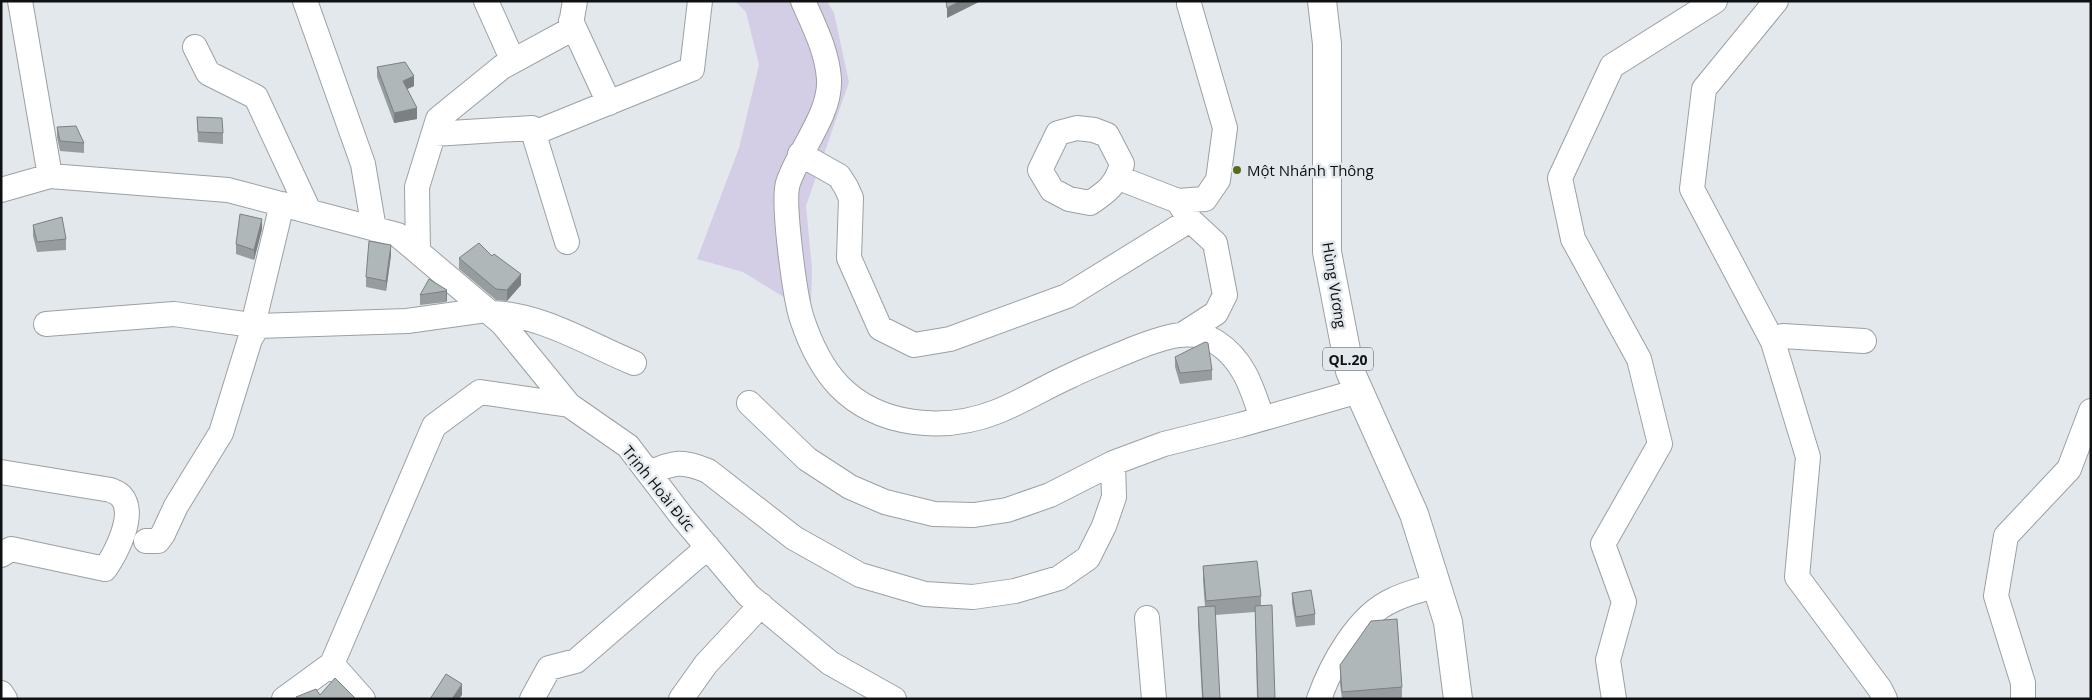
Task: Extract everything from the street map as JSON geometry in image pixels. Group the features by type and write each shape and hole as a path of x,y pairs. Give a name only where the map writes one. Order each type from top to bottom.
{"highway":[{"name":"Hùng Vương","path":"1322,1 1327,44 1327,252 1350,371 1414,514 1448,622 1458,699"}],"street":[{"path":"20,1 50,176"},
{"path":"305,1 363,164 374,229"},
{"path":"486,1 512,61"},
{"path":"534,133 692,69 700,1"},
{"path":"803,1 821,42 829,79 827,104 800,154 787,186 786,215 801,317 818,360 840,387 870,409 902,422 945,424 995,413 1072,374 1145,344 1185,333 1216,313 1225,295 1215,243 1184,210 1119,178"},
{"path":"1614,699 1608,660 1624,602 1603,544 1660,444 1639,359 1573,239 1560,178 1612,66 1716,1"},
{"path":"1776,1 1704,89 1692,189 1773,342 1808,458 1797,577 1880,689 1885,699"},
{"path":"800,154 839,176 846,187 851,198 850,258 880,328 914,345 950,339 1067,296 1184,210 1205,199 1218,180 1225,128 1189,4"},
{"path":"418,252 417,187 438,119 502,67 570,30 573,11"},
{"path":"573,11 609,103"},
{"path":"195,47 208,73 256,97 309,211"},
{"path":"434,134 532,128 567,242"},
{"path":"1,190 50,176 228,190 398,235 502,323 569,405"},
{"path":"146,541 158,541 164,534 176,506 221,433 256,325 282,204"},
{"path":"46,324 174,314 256,325 407,321 488,311 513,314 539,322 634,363"},
{"path":"1185,333 1214,341 1233,356 1247,375 1262,418"},
{"path":"1773,342 1782,336 1864,341"},
{"path":"749,403 807,459 850,487 885,502 934,514 974,515 1006,510 1050,495 1113,463 1164,444 1359,391"},
{"name":"Trịnh Hoài Đức","path":"332,664 434,426 480,392 569,405 628,446 748,595 830,663 894,699"},
{"path":"2023,699 2023,683 1996,596 2006,536 2069,469 2091,411"},
{"path":"649,473 675,462 693,464 708,471 745,502 794,538 860,575 925,594 972,597 1015,591 1059,578 1088,558 1104,526 1114,497 1113,463"},
{"path":"1,472 111,490 121,496 126,507 127,517 126,529 105,569 11,549 1,555"},
{"path":"532,699 550,668 576,661 708,547"},
{"path":"1318,699 1326,678 1365,619 1392,600 1437,585"},
{"path":"681,699 706,664 761,606"},
{"path":"1147,618 1154,699"},
{"path":"284,699 332,664 363,699"},
{"path":"1,693 5,699"}],"shaded area":[{"path":"735,1 827,1 834,13 849,82 806,206 812,268 811,304 787,299 743,272 697,259 739,148 759,65 746,12"}],"building":[{"path":"946,1 960,1 947,8"},
{"path":"405,62 414,76 403,81 417,108 394,113 377,67"},
{"path":"197,117 222,118 223,133 198,132"},
{"path":"76,126 84,143 60,141 57,127"},
{"path":"240,214 262,219 254,250 236,244"},
{"path":"62,217 66,239 37,242 33,225"},
{"path":"369,241 391,245 386,281 366,277"},
{"path":"479,243 492,256 494,254 521,274 507,290 496,289 459,258"},
{"path":"429,279 447,290 420,295"},
{"path":"1205,342 1208,343 1212,370 1180,373 1175,357"},
{"path":"1257,561 1261,596 1206,601 1203,566"},
{"path":"1311,590 1315,614 1296,617 1292,593"},
{"path":"1272,605 1275,699 1258,699 1255,606"},
{"path":"1215,606 1220,699 1203,699 1198,607"},
{"path":"1397,619 1402,687 1342,692 1340,665 1371,621"},
{"path":"446,674 462,684 452,699 430,699"},
{"path":"335,678 356,699 297,699 296,697 316,689 320,695"}],"place":[{"name":"Một Nhánh Thông","path":"1237,170"}]}
